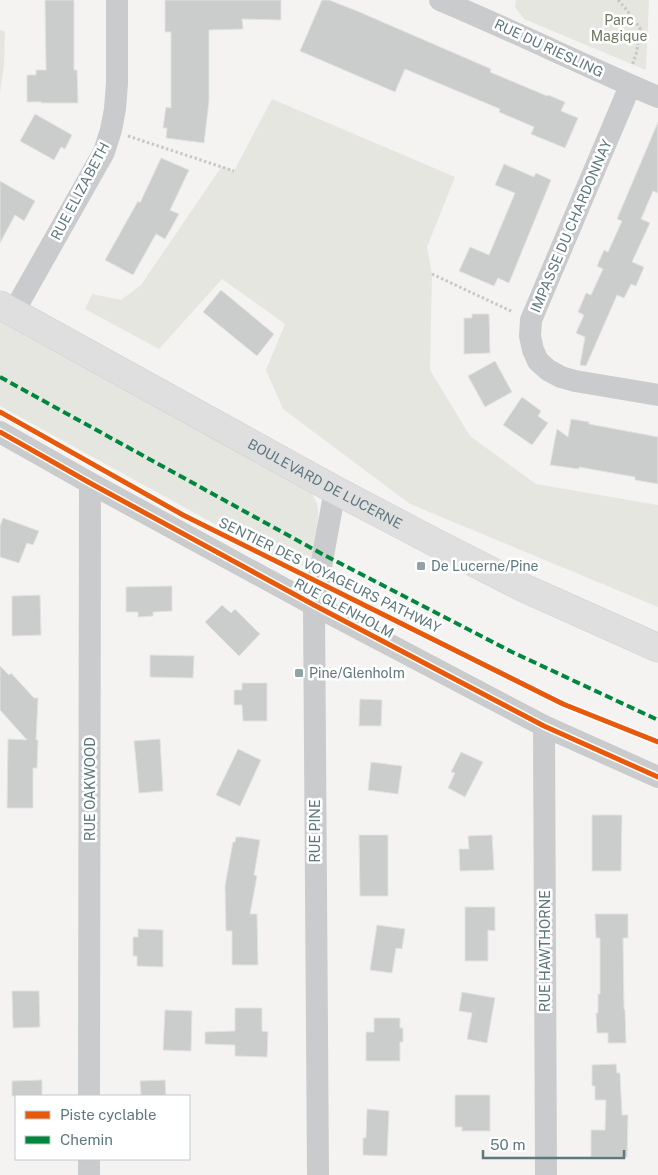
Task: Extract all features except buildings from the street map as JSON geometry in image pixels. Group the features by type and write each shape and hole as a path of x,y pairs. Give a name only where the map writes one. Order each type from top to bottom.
{"main road":[{"name":"BOULEVARD DE LUCERNE","path":"7,309 335,490 524,588 658,648"}],"street":[{"name":"RUE ELIZABETH","path":"7,309 104,152 115,109 117,83 117,0"},
{"name":"RUE DU RIESLING","path":"440,0 482,9 630,86 658,97"},
{"name":"IMPASSE DU CHARDONNAY","path":"630,86 531,320 530,336 538,361 560,377 658,395"},
{"name":"RUE GLENHOLM","path":"0,432 314,605 544,726 658,777"},
{"name":"RUE OAKWOOD","path":"90,483 90,1095"},
{"name":"RUE PINE","path":"318,1175 314,605 335,490"},
{"name":"RUE HAWTHORNE","path":"544,726 546,1175"},
{"path":"89,1160 89,1175"}],"path":[{"path":"618,0 640,28 630,86"},
{"path":"111,130 234,171"},
{"path":"432,274 531,320"}],"green space":[{"name":"Parc Magique","path":"516,0 649,0 646,70 524,19 515,7"},
{"path":"0,30 5,31 4,65 0,93"},
{"path":"272,99 455,177 427,247 432,274 430,370 470,436 536,484 658,505 658,607 410,504 283,409 266,370 285,324 222,279 159,349 85,309 92,294 121,300 141,285 222,166 234,171"},
{"path":"0,308 308,486 317,504 318,516 317,532 310,559 302,565 293,567 0,406"}],"marked path":[{"path":"0,377 324,555 512,652 658,720"}],"cycle path":[{"name":"SENTIER DES VOYAGEURS PATHWAY","path":"0,412 183,515 563,704 658,742"},
{"path":"0,432 314,605 544,726 658,777"}],"place":[{"name":"De Lucerne/Pine","path":"421,566"},
{"name":"Pine/Glenholm","path":"299,673"}]}
